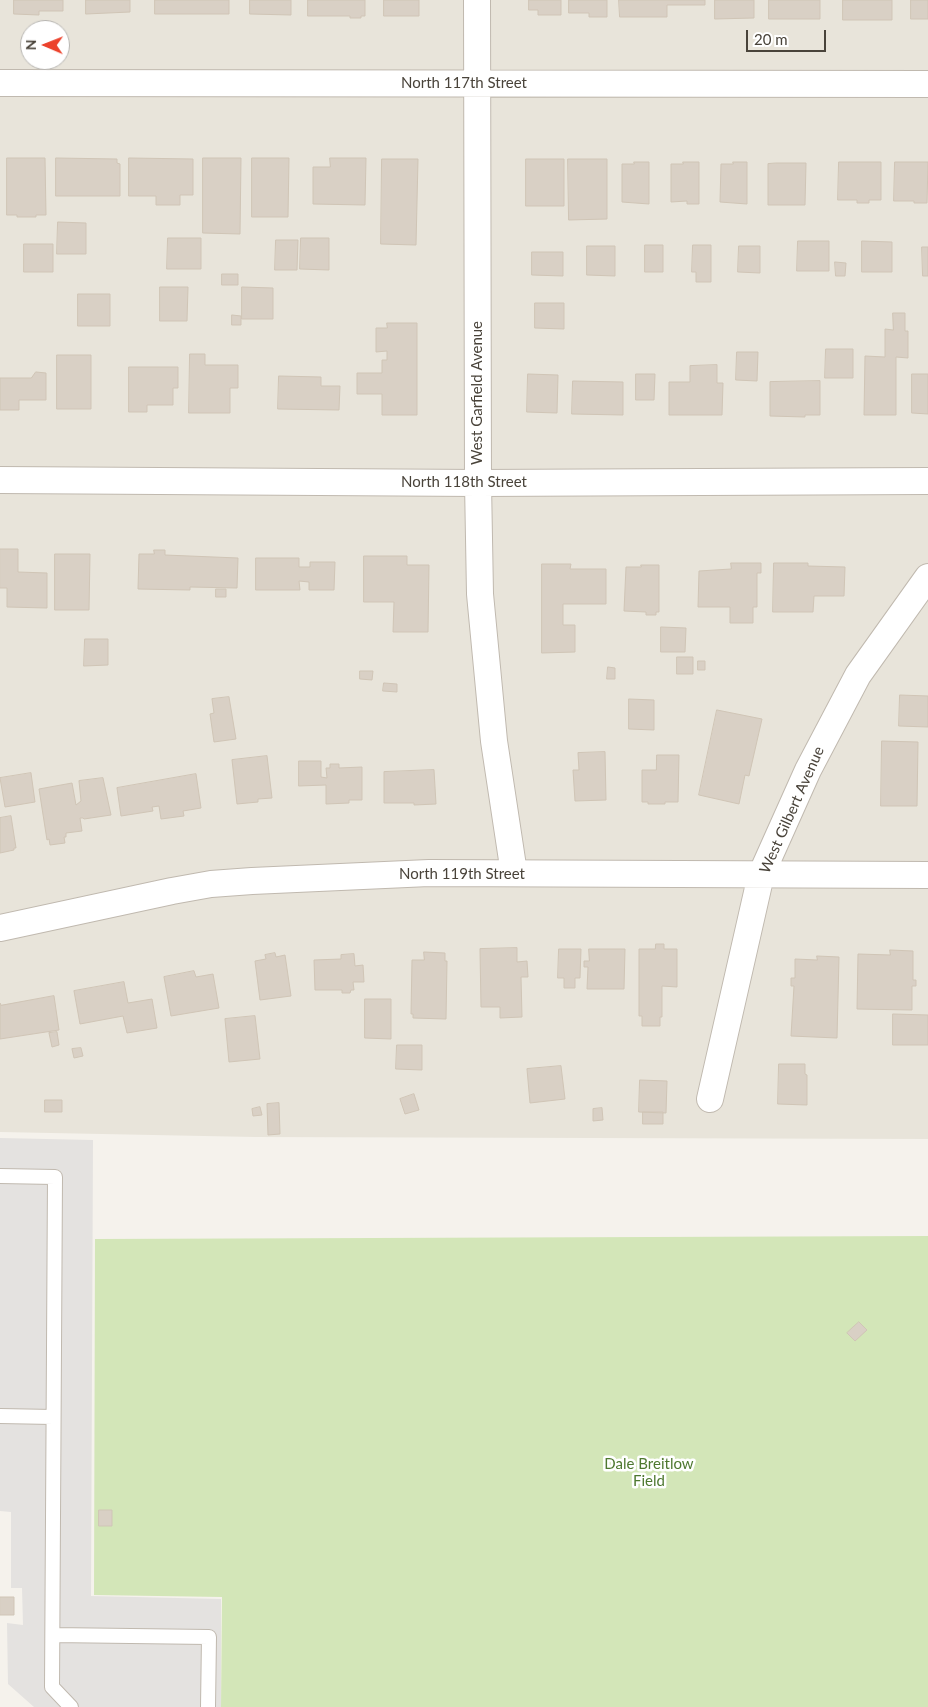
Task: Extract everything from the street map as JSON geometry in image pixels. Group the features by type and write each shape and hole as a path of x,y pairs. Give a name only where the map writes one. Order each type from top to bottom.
{"street":[{"name":"West Garfield Avenue","path":"477,0 480,594 486,675 494,741 514,873"},
{"name":"North 117th Street","path":"0,83 928,84"},
{"name":"North 118th Street","path":"0,480 478,483 928,481"},
{"name":"West Gilbert Avenue","path":"710,1099 761,875 808,770 858,675 928,577"},
{"name":"North 119th Street","path":"0,928 211,884 429,873 928,875"}],"lane":[{"path":"0,1176 55,1177 52,1687 71,1707"},
{"path":"0,1416 53,1417"},
{"path":"53,1635 209,1637 208,1707"}],"shaded area":[{"path":"0,0 928,0 928,1139 255,1137 0,1132"},
{"path":"0,1138 93,1140 91,1596 221,1599 221,1707 34,1707 8,1684 7,1623 23,1625 22,1588 11,1588 11,1512 0,1511"}],"green space":[{"name":"Dale Breitlow Field","path":"928,1236 928,1707 221,1707 222,1597 94,1595 95,1239"}],"building":[{"path":"14,0 63,0 63,11 39,11 39,15 14,14"},
{"path":"86,0 130,0 130,12 86,14"},
{"path":"155,0 229,0 229,14 155,14"},
{"path":"250,0 291,0 291,15 250,14"},
{"path":"308,0 365,0 365,16 350,18 350,16 308,16"},
{"path":"384,0 419,0 419,16 384,16"},
{"path":"529,0 561,0 561,15 538,15 538,10 529,10"},
{"path":"569,0 607,0 607,17 589,17 589,13 569,13"},
{"path":"619,0 705,0 705,5 667,5 667,17 620,17"},
{"path":"715,0 754,0 754,18 715,19"},
{"path":"769,0 820,0 820,19 769,19"},
{"path":"843,0 892,0 892,20 843,20"},
{"path":"911,0 928,0 928,19 911,19"},
{"path":"7,158 45,158 46,215 17,217 17,215 7,215"},
{"path":"56,158 117,159 117,163 120,164 120,196 56,196"},
{"path":"129,158 193,159 193,195 180,195 180,205 156,205 156,196 129,196"},
{"path":"203,158 241,158 240,234 203,233"},
{"path":"252,158 289,158 288,217 252,217"},
{"path":"330,158 366,158 365,205 313,204 313,167 330,167"},
{"path":"382,159 418,159 416,245 381,244"},
{"path":"526,159 564,159 564,206 526,206"},
{"path":"568,159 607,159 607,219 569,220"},
{"path":"634,162 649,162 649,204 622,202 622,164 634,164"},
{"path":"683,162 699,162 699,204 687,204 687,201 671,202 671,164 683,164"},
{"path":"733,162 747,162 747,204 720,202 721,164 733,164"},
{"path":"839,162 881,162 881,200 857,203 857,200 838,200"},
{"path":"895,162 928,162 927,203 894,201"},
{"path":"806,163 805,205 768,205 768,164"},
{"path":"58,222 86,223 86,254 57,254"},
{"path":"168,238 201,238 201,269 167,269"},
{"path":"301,238 329,238 329,270 300,269"},
{"path":"276,240 298,240 297,270 275,270"},
{"path":"798,241 829,241 829,271 797,271"},
{"path":"862,241 892,242 892,272 862,272"},
{"path":"24,244 53,244 53,272 24,272"},
{"path":"645,245 663,245 663,272 645,272"},
{"path":"693,245 711,245 711,282 696,282 696,272 692,272"},
{"path":"587,246 615,246 615,276 587,275"},
{"path":"739,246 760,246 760,273 738,272"},
{"path":"922,247 928,247 928,276 923,276"},
{"path":"532,252 563,252 563,276 532,275"},
{"path":"835,262 846,263 845,276 836,276"},
{"path":"222,274 238,274 238,285 222,285"},
{"path":"160,287 188,287 187,321 160,321"},
{"path":"242,287 273,288 273,319 242,319"},
{"path":"78,294 110,294 110,326 78,326"},
{"path":"535,303 564,303 564,329 535,328"},
{"path":"893,313 905,313 905,331 908,331 908,358 896,357 896,415 864,415 865,356 885,357 885,329 893,330"},
{"path":"232,315 241,316 241,325 232,325"},
{"path":"387,323 417,323 417,415 382,415 382,394 357,394 357,373 382,373 382,360 387,360 387,351 376,352 376,328 387,328"},
{"path":"826,349 853,349 853,378 825,378"},
{"path":"737,352 758,352 757,381 736,380"},
{"path":"190,354 205,354 205,365 238,365 238,388 230,388 230,413 189,413"},
{"path":"57,355 91,355 91,409 57,409"},
{"path":"717,365 717,383 723,383 722,415 669,415 669,382 690,382 690,366"},
{"path":"129,367 178,367 178,388 173,388 173,405 147,405 147,412 129,412"},
{"path":"36,372 46,373 46,400 19,400 19,410 0,410 0,378 31,378"},
{"path":"528,374 558,375 557,413 527,412"},
{"path":"636,374 655,374 654,400 636,400"},
{"path":"912,374 928,374 928,414 912,413"},
{"path":"279,376 321,377 321,386 340,386 339,410 278,409"},
{"path":"573,381 623,382 623,415 572,414"},
{"path":"820,381 820,415 805,415 805,417 770,416 770,382"},
{"path":"0,549 18,549 18,572 47,573 47,608 7,607 7,588 0,588"},
{"path":"154,550 165,550 165,555 238,558 237,588 190,587 190,590 138,589 139,554 154,554"},
{"path":"55,554 90,554 89,610 55,610"},
{"path":"364,556 407,556 407,565 429,565 428,632 393,632 394,602 364,602"},
{"path":"256,558 299,558 299,567 310,567 310,562 335,562 334,590 309,590 309,582 299,581 300,590 256,590"},
{"path":"731,563 761,563 761,573 757,573 757,607 753,607 753,623 730,623 730,607 698,607 699,571 731,569"},
{"path":"774,563 808,563 808,566 845,567 844,596 814,596 813,612 773,612"},
{"path":"542,564 571,564 570,569 606,569 606,604 563,604 563,625 575,625 575,652 542,653"},
{"path":"641,565 659,565 659,612 656,612 656,615 646,615 646,612 624,611 626,567 641,567"},
{"path":"216,589 226,589 226,597 216,597"},
{"path":"661,627 686,628 685,652 661,652"},
{"path":"85,639 108,639 108,665 84,666"},
{"path":"677,657 693,657 693,674 677,674"},
{"path":"698,661 705,661 705,670 698,670"},
{"path":"608,667 615,668 615,679 607,679"},
{"path":"360,671 373,671 372,680 360,679"},
{"path":"384,683 397,684 397,692 383,691"},
{"path":"900,695 928,696 928,727 899,726"},
{"path":"229,697 236,739 214,742 210,714 214,713 212,699"},
{"path":"629,699 654,700 654,730 629,729"},
{"path":"717,710 762,719 749,776 745,775 739,804 699,795"},
{"path":"882,741 918,742 917,806 881,806"},
{"path":"605,752 606,800 575,801 573,770 579,770 578,753"},
{"path":"657,755 679,755 678,802 648,804 648,802 642,802 642,770 656,770"},
{"path":"267,756 272,798 258,799 258,802 237,804 232,760"},
{"path":"299,761 321,761 321,777 327,778 326,768 330,768 330,764 339,764 339,768 362,767 362,800 349,800 349,803 326,804 326,785 299,786"},
{"path":"434,770 436,804 384,803 384,772"},
{"path":"31,773 35,802 5,807 0,778"},
{"path":"196,774 201,808 183,811 184,816 161,819 159,806 152,807 153,811 121,816 117,788"},
{"path":"103,778 111,815 80,818 82,831 66,833 66,837 64,837 65,843 50,845 49,839 47,840 39,789 72,783 76,805 81,801 79,781"},
{"path":"11,816 16,848 0,853 0,818"},
{"path":"656,944 664,944 664,949 677,949 677,987 662,986 662,1017 660,1017 660,1026 642,1026 642,1016 639,1016 639,949 655,949"},
{"path":"517,948 517,962 527,961 528,977 521,977 522,1017 500,1018 500,1007 481,1007 480,949"},
{"path":"559,949 581,949 580,978 575,978 575,988 564,988 564,978 558,978"},
{"path":"589,949 625,949 624,989 587,989 588,967 584,967 584,961 589,961"},
{"path":"890,950 913,951 913,980 916,980 916,986 912,986 912,1010 857,1009 858,954 890,955"},
{"path":"424,952 445,953 445,961 447,961 446,1019 413,1018 413,1014 411,1014 412,960 424,960"},
{"path":"275,953 276,957 285,955 291,996 260,1000 255,961 266,959 265,955"},
{"path":"354,954 355,966 363,965 364,982 353,982 354,990 351,990 350,993 342,993 342,990 315,990 314,960 341,959 341,955"},
{"path":"817,956 839,957 837,1038 791,1036 794,986 791,986 791,978 795,978 795,959 817,960"},
{"path":"194,971 196,977 213,974 219,1008 171,1016 164,977"},
{"path":"124,982 128,1003 152,999 157,1028 127,1033 123,1016 80,1024 74,991"},
{"path":"54,996 59,1030 0,1039 0,1003 1,1005"},
{"path":"365,999 391,999 391,1039 365,1038"},
{"path":"893,1014 928,1015 928,1045 893,1045"},
{"path":"255,1016 260,1059 229,1062 225,1019"},
{"path":"57,1032 59,1045 52,1047 49,1033"},
{"path":"397,1045 422,1045 422,1070 396,1069"},
{"path":"81,1048 83,1056 74,1058 72,1049"},
{"path":"779,1064 805,1064 807,1105 778,1104"},
{"path":"561,1066 565,1099 530,1103 527,1069"},
{"path":"640,1080 667,1081 666,1113 639,1112"},
{"path":"414,1094 419,1110 405,1114 400,1099"},
{"path":"45,1100 62,1100 62,1112 45,1112"},
{"path":"279,1103 280,1134 268,1135 267,1104"},
{"path":"260,1107 262,1115 253,1116 252,1109"},
{"path":"602,1108 603,1120 593,1121 593,1109"},
{"path":"643,1112 663,1112 663,1124 643,1124"},
{"path":"859,1322 867,1330 855,1341 847,1333"},
{"path":"99,1510 112,1510 112,1526 99,1526"},
{"path":"0,1597 14,1597 14,1615 0,1615"}]}
